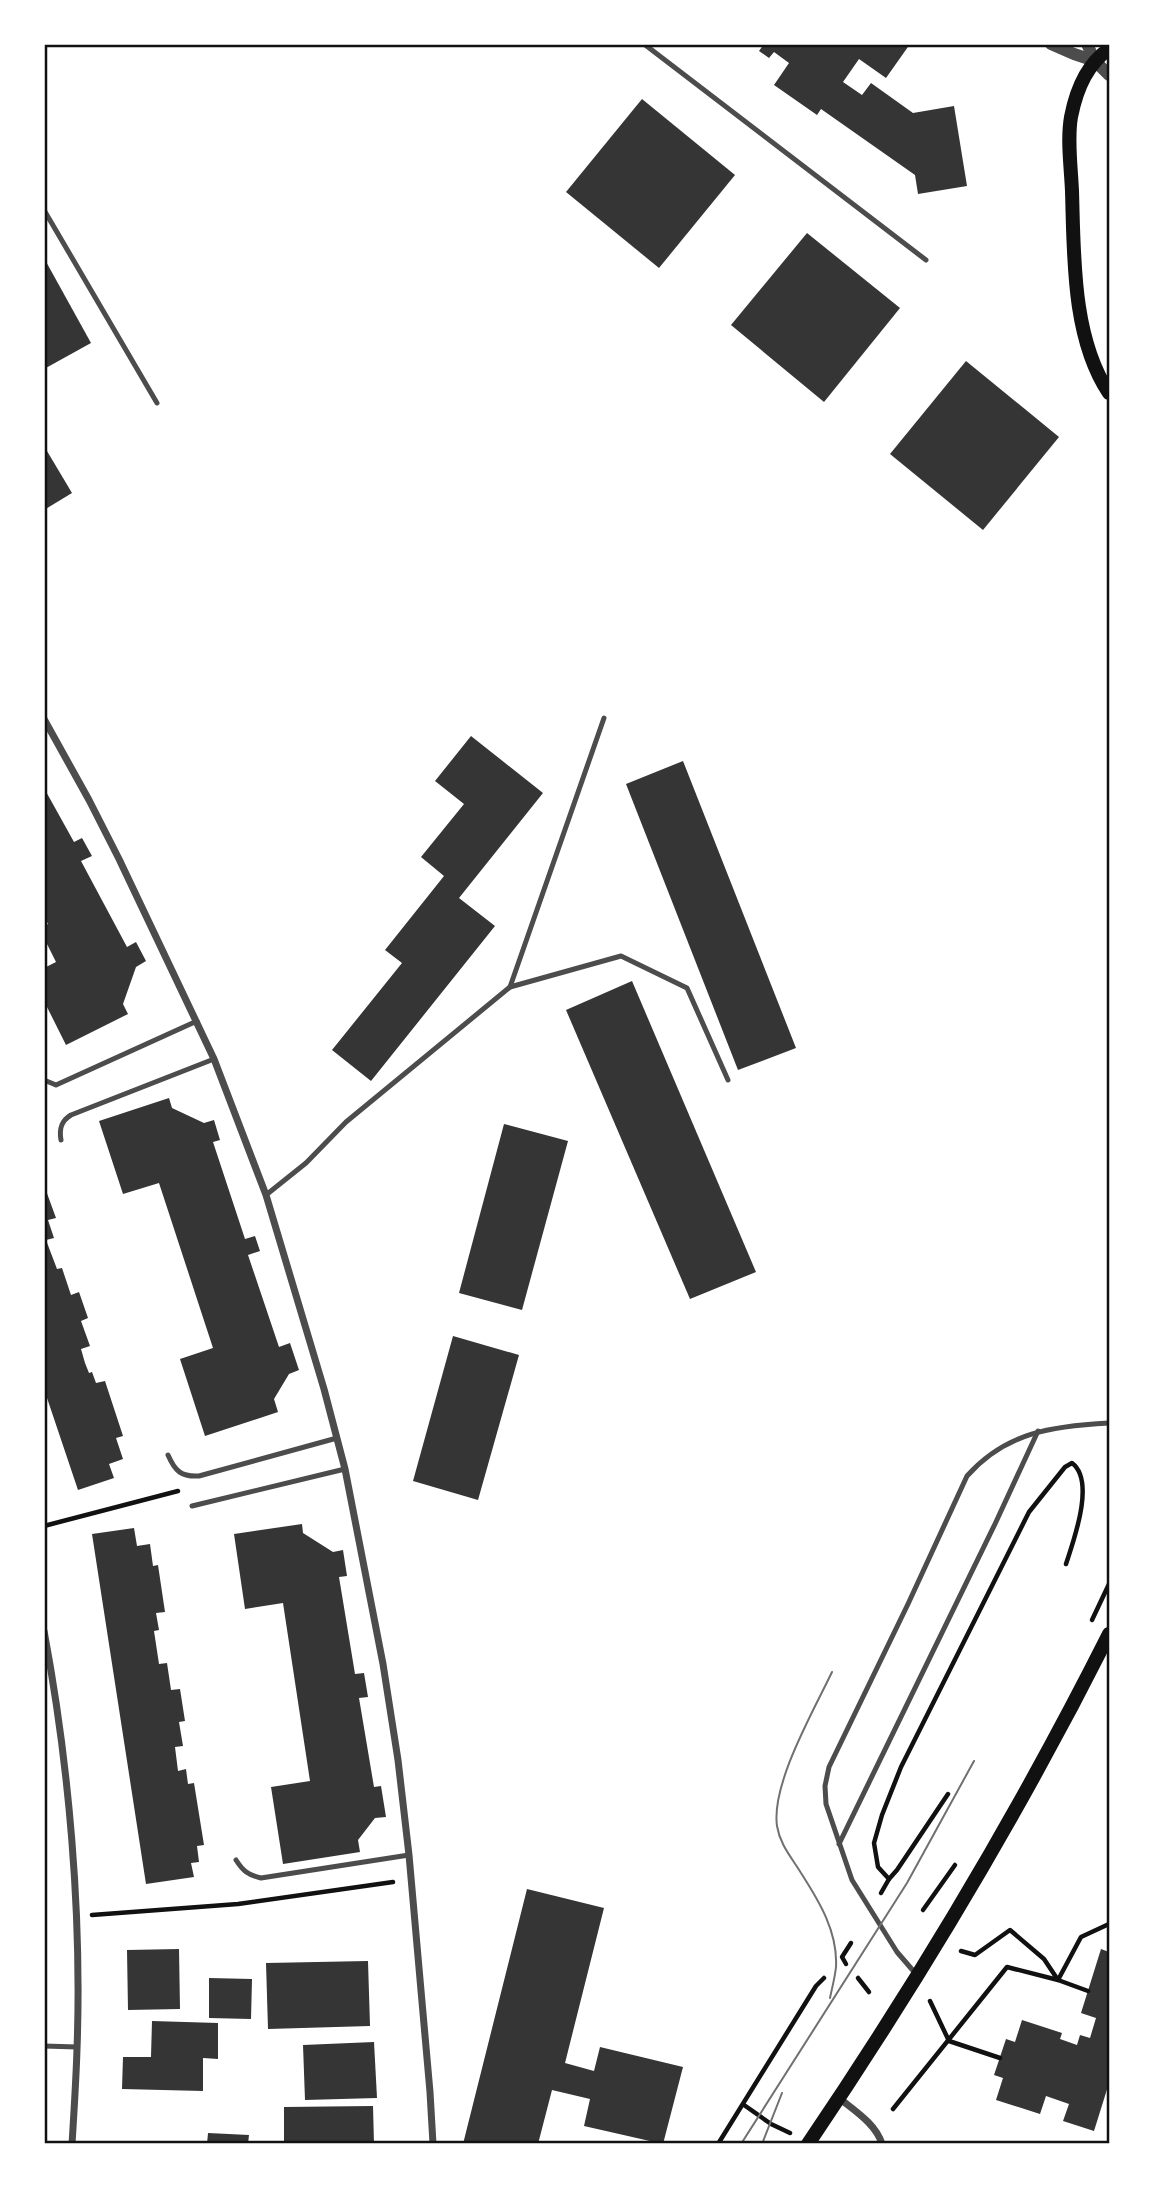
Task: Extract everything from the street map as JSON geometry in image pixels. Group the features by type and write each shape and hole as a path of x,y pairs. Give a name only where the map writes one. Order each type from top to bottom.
{"main road":[{"path":"1109,49 1095,61 1082,82 1070,121 1074,251 1079,301 1098,375 1109,393"},
{"path":"808,2144 918,1976 1001,1838 1041,1767 1109,1634"}],"street":[{"path":"1051,44 1095,61"},
{"path":"1087,44 1095,61 1109,75"},
{"path":"44,719 119,859 214,1059 266,1195 324,1389 345,1469 383,1664 398,1760 410,1854 433,2144"},
{"path":"44,1631 62,1757 76,1916 77,2047 72,2144"},
{"path":"839,2098 869,2123 880,2138 881,2144"}],"lane":[{"path":"644,44 926,260"},
{"path":"44,210 157,403"},
{"path":"510,987 604,718"},
{"path":"266,1195 306,1164 346,1122 510,987 621,956 687,988 728,1080"},
{"path":"44,1080 56,1085 197,1021"},
{"path":"61,1140 61,1124 71,1115 214,1059"},
{"path":"918,1976 897,1952 852,1880 826,1804 825,1786 829,1767 967,1476 982,1460 1000,1447 1038,1431 1109,1423"},
{"path":"839,1844 1038,1431"},
{"path":"168,1455 174,1469 179,1473 199,1476 337,1438"},
{"path":"192,1506 345,1469"},
{"path":"236,1860 250,1876 261,1878 410,1854"},
{"path":"44,2046 77,2047"}],"path":[{"path":"889,1879 878,1867 874,1843 881,1815 901,1767 1029,1512 1072,1463 1077,1467 1083,1490 1081,1516 1066,1564"},
{"path":"44,1526 170,1493"},
{"path":"934,1648 956,1658"},
{"path":"881,1894 948,1794"},
{"path":"76,1916 238,1904 411,1880"},
{"path":"1058,1980 1081,1937 1103,1926 1109,1926"},
{"path":"961,1951 975,1955 1010,1930 1044,1959 1058,1980"},
{"path":"846,1964 842,1957 850,1943"},
{"path":"892,2109 1007,1967 1088,1991"},
{"path":"718,2144 816,1986 824,1978"},
{"path":"858,1979 869,1992"},
{"path":"930,2001 949,2041 1000,2058"},
{"path":"744,2104 771,2124 794,2135"}],"building":[{"path":"764,44 910,44 886,78 859,59 843,82 862,95 871,83 913,113 954,106 967,186 918,194 915,175 821,109 817,115 774,85 789,63 774,52 769,58 759,51"},
{"path":"642,99 735,175 659,268 566,192"},
{"path":"807,233 900,308 824,402 731,325"},
{"path":"44,258 91,343 44,369"},
{"path":"966,361 1059,437 983,530 890,454"},
{"path":"44,446 72,493 44,510"},
{"path":"471,736 543,793 459,898 495,926 371,1081 332,1050 402,963 385,950 444,876 421,857 464,804 435,781"},
{"path":"683,761 796,1048 738,1070 626,784"},
{"path":"44,788 74,842 82,838 92,856 81,861 127,947 136,942 146,961 136,967 123,1004 128,1014 66,1045 44,1001 44,968 56,962 44,938 44,926 48,924 44,916"},
{"path":"632,981 756,1272 690,1299 566,1010"},
{"path":"169,1098 172,1108 204,1123 214,1120 220,1140 213,1142 245,1239 255,1236 260,1251 248,1255 279,1347 290,1343 299,1370 289,1374 274,1399 278,1412 205,1436 180,1359 213,1348 159,1183 123,1194 99,1121"},
{"path":"504,1124 568,1141 522,1310 459,1293"},
{"path":"44,1185 56,1218 48,1220 54,1238 46,1240 57,1269 62,1268 71,1295 79,1292 88,1318 81,1321 90,1346 81,1349 85,1363 96,1383 105,1381 123,1436 116,1438 123,1459 109,1464 114,1478 78,1490 44,1389"},
{"path":"453,1336 519,1355 478,1500 413,1481"},
{"path":"302,1524 303,1533 333,1552 343,1550 347,1576 339,1577 355,1674 364,1673 368,1697 359,1698 374,1787 381,1786 386,1817 375,1818 358,1840 360,1852 283,1864 271,1787 310,1781 283,1603 245,1609 234,1534"},
{"path":"134,1528 137,1546 150,1544 153,1566 158,1565 165,1612 156,1613 159,1630 154,1631 159,1664 167,1663 171,1690 180,1689 185,1721 179,1722 183,1746 175,1747 178,1771 186,1769 188,1784 194,1783 204,1845 197,1846 199,1862 191,1863 194,1877 146,1884 92,1534"},
{"path":"527,1889 604,1908 565,2063 594,2071 600,2047 683,2067 663,2144 584,2126 590,2099 552,2090 538,2144 463,2144"},
{"path":"179,1949 180,2009 128,2010 127,1950"},
{"path":"1101,1949 1109,1952 1109,2083 1094,2131 1063,2121 1069,2104 1046,2096 1040,2114 996,2100 1003,2078 994,2075 1006,2039 1015,2042 1022,2020 1062,2033 1060,2039 1077,2045 1080,2035 1090,2038 1096,2018 1081,2013"},
{"path":"368,1961 370,2026 268,2029 266,1963"},
{"path":"209,1978 252,1979 251,2019 209,2018"},
{"path":"152,2021 218,2023 218,2059 203,2058 203,2091 122,2089 123,2057 151,2057"},
{"path":"374,2042 377,2098 305,2100 303,2045"},
{"path":"373,2106 374,2144 284,2144 284,2107"},
{"path":"208,2133 249,2135 248,2144 207,2144"}],"tram line":[{"path":"830,1998 836,1967 831,1929 781,1839 777,1826 777,1809 787,1769 832,1672"},
{"path":"741,2144 907,1883 974,1761"},
{"path":"762,2144 782,2093"}]}
